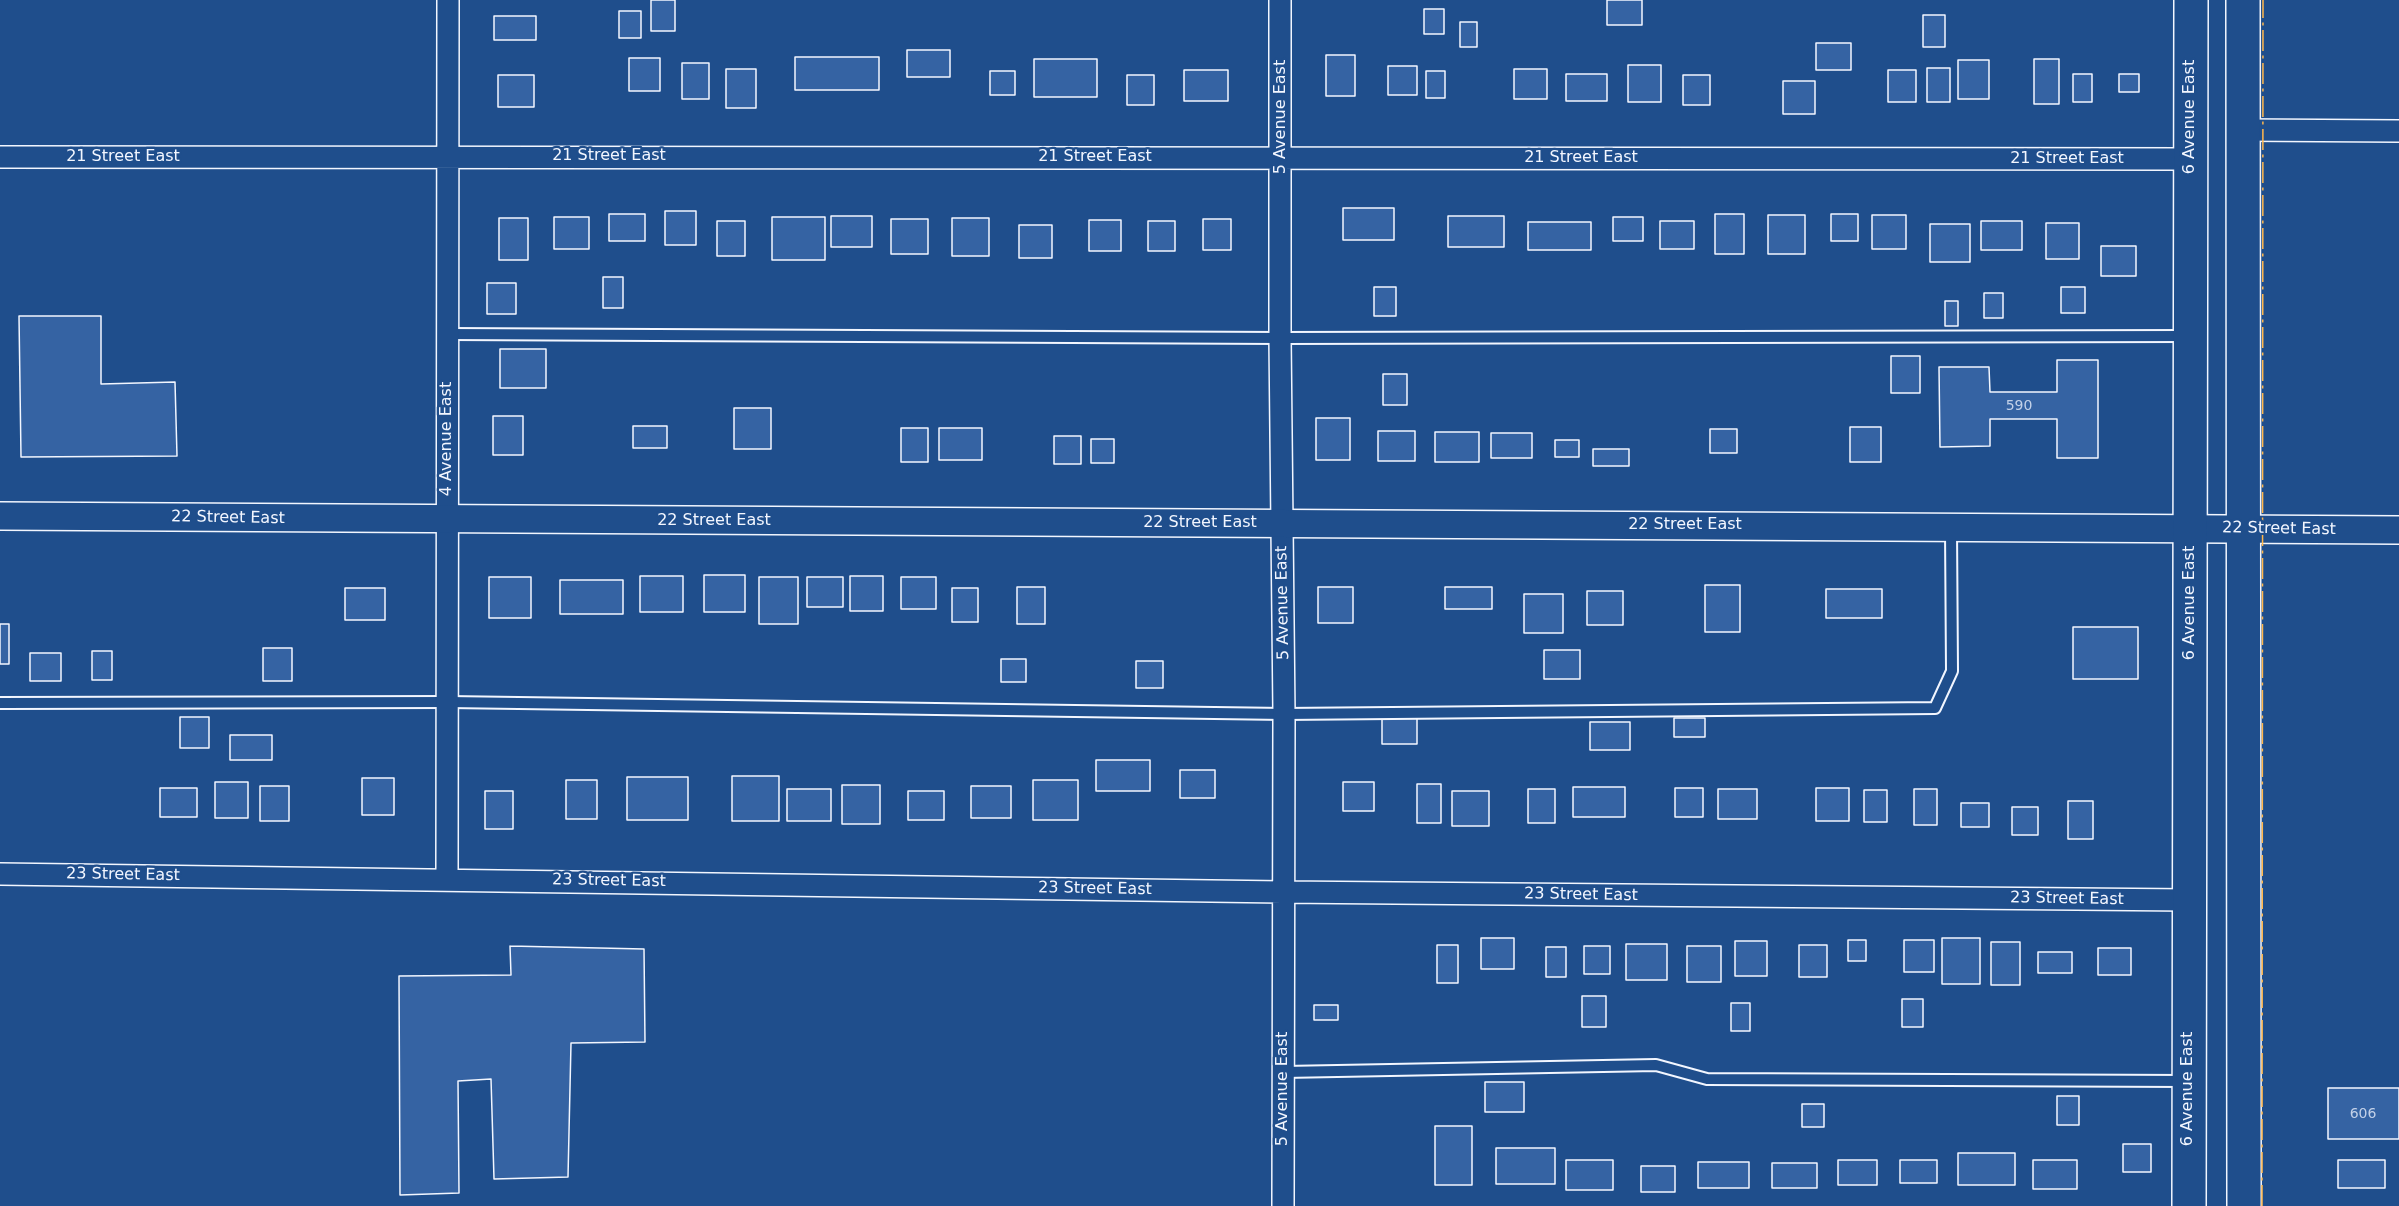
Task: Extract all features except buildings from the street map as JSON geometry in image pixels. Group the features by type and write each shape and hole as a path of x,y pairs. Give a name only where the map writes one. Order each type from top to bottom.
{"main road":[{"name":"6 Avenue East","path":"2189,1206 2191,0"},
{"path":"2242,0 2244,1206"}],"street":[{"name":"4 Avenue East","path":"447,0 449,702 447,879"},
{"name":"5 Avenue East","path":"1280,0 1282,158 1280,338 1284,714 1283,1206"},
{"path":"2242,130 2399,130"},
{"name":"21 Street East","path":"0,157 2189,159"},
{"name":"22 Street East","path":"0,516 447,521 1282,523 2244,528 2399,531"},
{"name":"23 Street East","path":"0,874 1282,892 2189,900"}],"lane":[{"path":"448,334 1280,338 2191,336"},
{"path":"0,703 449,702 1284,714 1935,708 1952,671 1951,527"},
{"path":"1284,1072 1656,1065 1707,1079 2188,1081"}],"power":[{"path":"2262,1206 2263,0"}]}
